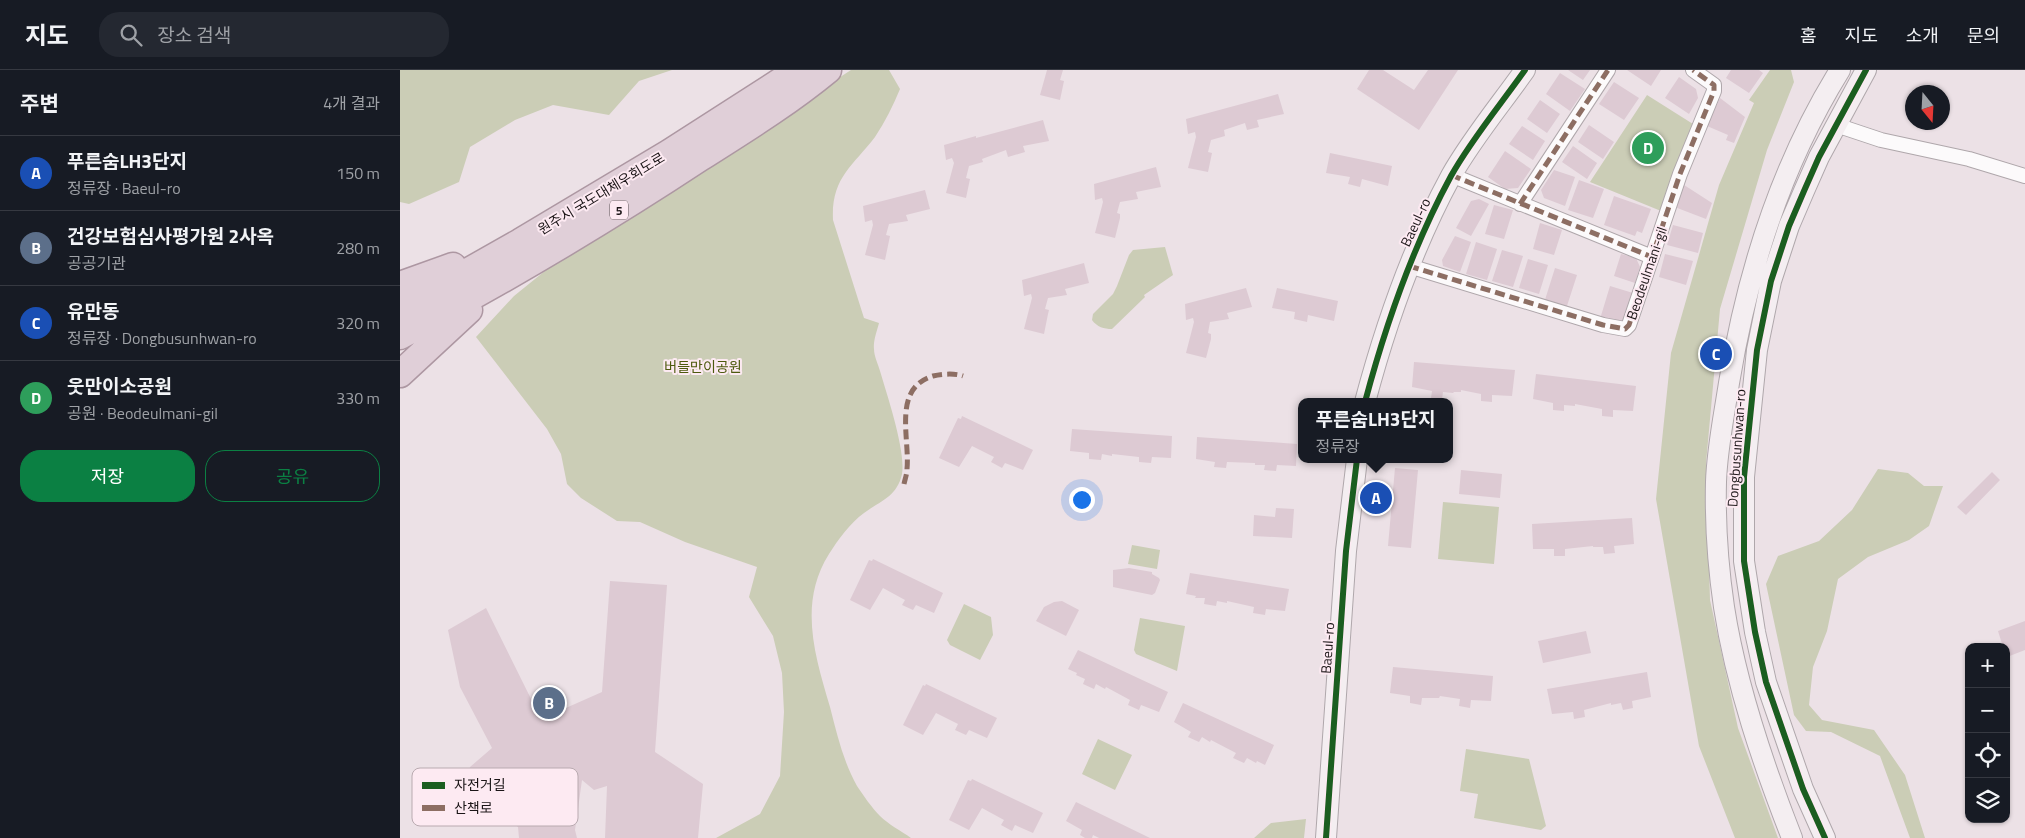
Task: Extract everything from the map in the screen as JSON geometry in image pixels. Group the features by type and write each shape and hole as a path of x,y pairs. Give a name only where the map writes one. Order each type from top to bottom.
{"highway":[{"name":"원주시 국도대체우회도로","path":"400,310 520,242 668,153 798,70"},
{"name":"5","path":"400,336 495,285 646,194 802,91 828,70"},
{"path":"400,285 520,242"},
{"path":"400,374 495,285"}],"street":[{"name":"Baeul-ro","path":"1365,398 1378,350 1400,284 1451,175 1525,70"},
{"path":"1520,204 1608,70"},
{"name":"Beodeulmani-gil","path":"1409,266 1625,329 1629,325 1680,174 1714,91 1714,85 1693,70"},
{"name":"Dongbusunhwan-ro","path":"1792,838 1746,704 1729,633 1719,566 1716,481 1720,441 1735,346 1752,274 1766,229 1798,149 1823,98 1840,70"},
{"name":"Dongbusunhwan-ro","path":"1825,838 1803,789 1766,682 1755,632 1744,562 1744,476 1756,350 1771,281 1789,226 1860,72"},
{"path":"1836,125 1881,140 1969,159 2025,176"},
{"path":"1451,175 1652,257"},
{"name":"Baeul-ro","path":"1326,838 1346,551 1357,463"}],"green space":[{"path":"400,70 672,70 639,81 609,115 553,105 515,120 470,147 459,182 409,204 400,202"},
{"name":"버들만이공원","path":"851,70 889,70 900,89 879,131 839,183 833,206 833,220 864,318 879,323 874,352 899,438 902,474 900,482 892,493 854,522 829,554 814,591 812,630 824,688 852,777 880,816 911,838 716,838 760,814 780,776 784,712 782,673 773,636 749,597 757,567 685,542 640,522 617,521 581,498 567,484 561,454 547,429 476,337 514,296 556,262"},
{"path":"1770,70 1791,70 1794,82 1767,150 1720,309 1706,463 1710,600 1738,728 1778,838 1735,838 1699,746 1656,499 1671,353 1719,185 1754,103 1749,100"},
{"path":"1647,95 1693,124 1661,211 1590,182"},
{"path":"1165,247 1173,275 1144,295 1145,297 1112,329 1098,326 1092,320 1093,314 1113,294 1129,255 1133,250"},
{"path":"1878,469 1908,473 1924,486 1943,486 1929,526 1909,540 1868,557 1838,579 1827,631 1813,667 1809,705 1822,720 1874,730 1905,775 1925,838 1910,838 1880,756 1831,732 1806,731 1794,715 1766,584 1778,556 1819,541 1852,510"},
{"path":"1443,502 1499,507 1494,564 1438,559"},
{"path":"1132,545 1160,550 1157,569 1128,564"},
{"path":"964,604 991,617 993,635 980,660 950,645 947,640"},
{"path":"1140,618 1185,626 1177,671 1136,654 1134,650"},
{"path":"1098,739 1132,755 1115,790 1082,774"},
{"path":"1466,749 1529,759 1546,826 1541,830 1474,818 1478,794 1460,791"},
{"path":"1306,819 1304,838 1254,838 1271,823"}],"building":[{"path":"1047,70 1063,70 1060,80 1064,81 1060,100 1040,95"},
{"path":"1369,70 1383,70 1414,90 1428,70 1458,70 1419,130 1357,89"},
{"path":"1568,70 1590,70 1583,80"},
{"path":"1627,70 1661,70 1651,86"},
{"path":"1731,70 1759,70 1763,73 1749,93 1726,78"},
{"path":"1560,73 1585,89 1570,111 1546,94"},
{"path":"1679,77 1696,89 1698,98 1689,114 1665,98"},
{"path":"1614,82 1639,98 1624,120 1599,104"},
{"path":"1278,94 1284,114 1257,120 1259,127 1247,130 1245,123 1224,130 1225,136 1211,140 1208,152 1212,153 1208,172 1188,168 1196,137 1195,132 1188,134 1186,119"},
{"path":"1720,98 1745,117 1734,143 1726,140 1728,135 1707,126"},
{"path":"1540,100 1560,114 1547,133 1527,119"},
{"path":"1043,120 1049,141 1023,146 1025,152 1008,157 1006,150 982,159 983,162 969,166 966,178 970,179 966,198 946,193 954,163 952,158 946,160 944,145"},
{"path":"1589,125 1614,142 1603,159 1578,142"},
{"path":"1522,126 1545,141 1533,160 1509,144"},
{"path":"1573,146 1597,163 1587,179 1562,162"},
{"path":"1505,151 1531,169 1518,188 1505,189 1488,177"},
{"path":"1330,153 1392,166 1388,186 1362,179 1360,187 1348,184 1350,177 1326,173"},
{"path":"1156,167 1161,187 1136,192 1138,199 1120,202 1117,213 1120,214 1120,218 1115,238 1095,233 1103,202 1102,198 1095,200 1094,184"},
{"path":"1554,170 1575,177 1565,206 1544,198 1541,190"},
{"path":"1579,180 1604,189 1593,218 1568,210"},
{"path":"1681,183 1712,203 1706,219 1672,206"},
{"path":"925,190 930,209 906,215 908,221 889,224 886,235 890,236 885,260 865,255 873,225 872,220 865,222 863,206"},
{"path":"1614,196 1651,209 1642,233 1637,231 1635,236 1604,225"},
{"path":"1479,199 1489,204 1471,236 1456,228 1471,201"},
{"path":"1494,205 1513,210 1504,239 1485,234"},
{"path":"1540,223 1562,230 1554,255 1533,249"},
{"path":"1673,225 1703,233 1698,253 1667,245"},
{"path":"1455,236 1471,242 1460,272 1443,266 1442,260"},
{"path":"1476,242 1497,249 1487,280 1466,274"},
{"path":"1502,250 1523,256 1513,287 1492,281"},
{"path":"1621,254 1636,258 1640,267 1635,283 1614,276"},
{"path":"1665,254 1693,261 1686,285 1659,277"},
{"path":"1528,259 1548,265 1539,294 1519,288"},
{"path":"1084,263 1089,283 1065,289 1067,295 1048,298 1045,309 1049,310 1044,334 1024,329 1032,298 1031,294 1024,296 1022,280"},
{"path":"1555,268 1577,275 1566,309 1544,303"},
{"path":"1610,286 1633,293 1625,320 1617,324 1600,319"},
{"path":"1246,288 1252,307 1227,313 1229,319 1210,322 1208,333 1211,334 1211,339 1206,358 1186,353 1194,322 1193,318 1186,320 1185,304"},
{"path":"1277,288 1338,301 1334,321 1308,315 1307,322 1294,319 1295,312 1272,308"},
{"path":"1414,362 1515,370 1512,396 1492,395 1492,402 1481,401 1481,394 1461,390 1461,392 1453,393 1443,392 1442,398 1431,398 1432,391 1412,387"},
{"path":"1536,374 1636,386 1633,411 1613,410 1613,417 1602,416 1602,409 1575,404 1575,406 1564,405 1564,411 1553,410 1553,403 1533,399"},
{"path":"962,416 1033,450 1023,470 1005,463 1002,468 991,462 994,457 972,446 959,467 939,458 958,418 961,419"},
{"path":"1072,429 1172,436 1171,458 1152,457 1151,463 1139,462 1139,457 1102,454 1101,460 1089,459 1089,453 1070,451"},
{"path":"1197,437 1297,444 1296,466 1277,465 1276,471 1264,470 1265,465 1255,465 1255,463 1227,462 1226,468 1214,467 1215,462 1196,459"},
{"path":"1395,468 1418,470 1411,548 1388,546"},
{"path":"1461,470 1502,474 1500,498 1459,494"},
{"path":"1992,472 2000,480 1966,515 1957,507"},
{"path":"1276,508 1294,509 1292,538 1253,536 1254,515 1275,517"},
{"path":"1632,518 1634,544 1614,546 1615,553 1604,554 1603,547 1593,546 1565,549 1565,556 1554,556 1554,549 1533,549 1532,524"},
{"path":"873,559 943,593 934,613 916,605 913,610 902,605 905,600 883,588 870,610 850,600 869,560 872,561"},
{"path":"1129,568 1152,572 1152,574 1159,578 1155,593 1152,595 1113,587 1113,570"},
{"path":"1190,573 1289,589 1285,611 1266,609 1265,615 1253,613 1254,607 1227,601 1227,603 1217,601 1216,606 1204,604 1205,598 1195,598 1196,596 1186,594"},
{"path":"610,581 667,585 655,752 703,784 698,838 605,838 607,786 594,790 582,780 578,809 578,768 470,768 492,748 460,687 448,630 486,608 541,719 602,692"},
{"path":"1062,601 1079,610 1066,636 1036,621 1044,607 1054,602"},
{"path":"2025,621 2025,650 2010,656 2010,643 2002,643 1998,631"},
{"path":"1586,631 1591,653 1543,663 1538,641"},
{"path":"1078,650 1168,692 1159,712 1141,705 1139,710 1128,705 1130,700 1106,687 1105,689 1096,684 1094,689 1083,684 1085,679 1068,669"},
{"path":"1393,667 1493,676 1491,701 1471,700 1470,708 1459,706 1460,699 1440,696 1439,698 1422,698 1421,705 1410,703 1410,696 1390,693"},
{"path":"1647,672 1651,697 1632,701 1633,708 1623,710 1621,703 1611,705 1611,703 1584,710 1585,717 1574,719 1573,712 1552,714 1547,689"},
{"path":"926,684 997,718 987,738 969,730 966,735 955,730 958,724 936,713 923,735 903,725 923,685 925,686"},
{"path":"1183,703 1274,745 1265,765 1247,758 1244,763 1233,758 1236,753 1211,740 1210,742 1202,737 1199,742 1188,737 1191,732 1174,722"},
{"path":"972,779 1043,813 1033,833 1015,825 1012,831 1001,825 1004,820 982,808 969,830 949,820 968,780 971,781"},
{"path":"1076,802 1150,838 1099,838 1093,835 1092,838 1085,838 1080,835 1082,830 1066,821"},
{"path":"517,826 576,826 577,838 519,838"}],"marked path":[{"path":"1520,204 1608,70"},
{"path":"1409,266 1603,325 1625,329 1629,325 1680,174 1714,91 1714,85 1693,70"},
{"path":"1451,175 1652,257"},
{"path":"904,484 907,469 906,415 912,391 920,382 933,376 948,374 963,376"}],"cycle path":[{"path":"1366,398 1401,286 1437,203 1468,149 1525,70"},
{"path":"1825,838 1803,789 1766,682 1755,632 1744,561 1744,477 1757,350 1771,281 1789,226 1819,157 1866,70"},
{"path":"1326,838 1346,551 1357,463"}],"place":[{"name":"웃만이소공원","path":"1648,148"},
{"name":"유만동","path":"1716,354"},
{"name":"푸른숨LH3단지","path":"1376,498"},
{"name":"건강보험심사평가원 2사옥","path":"549,703"}]}
